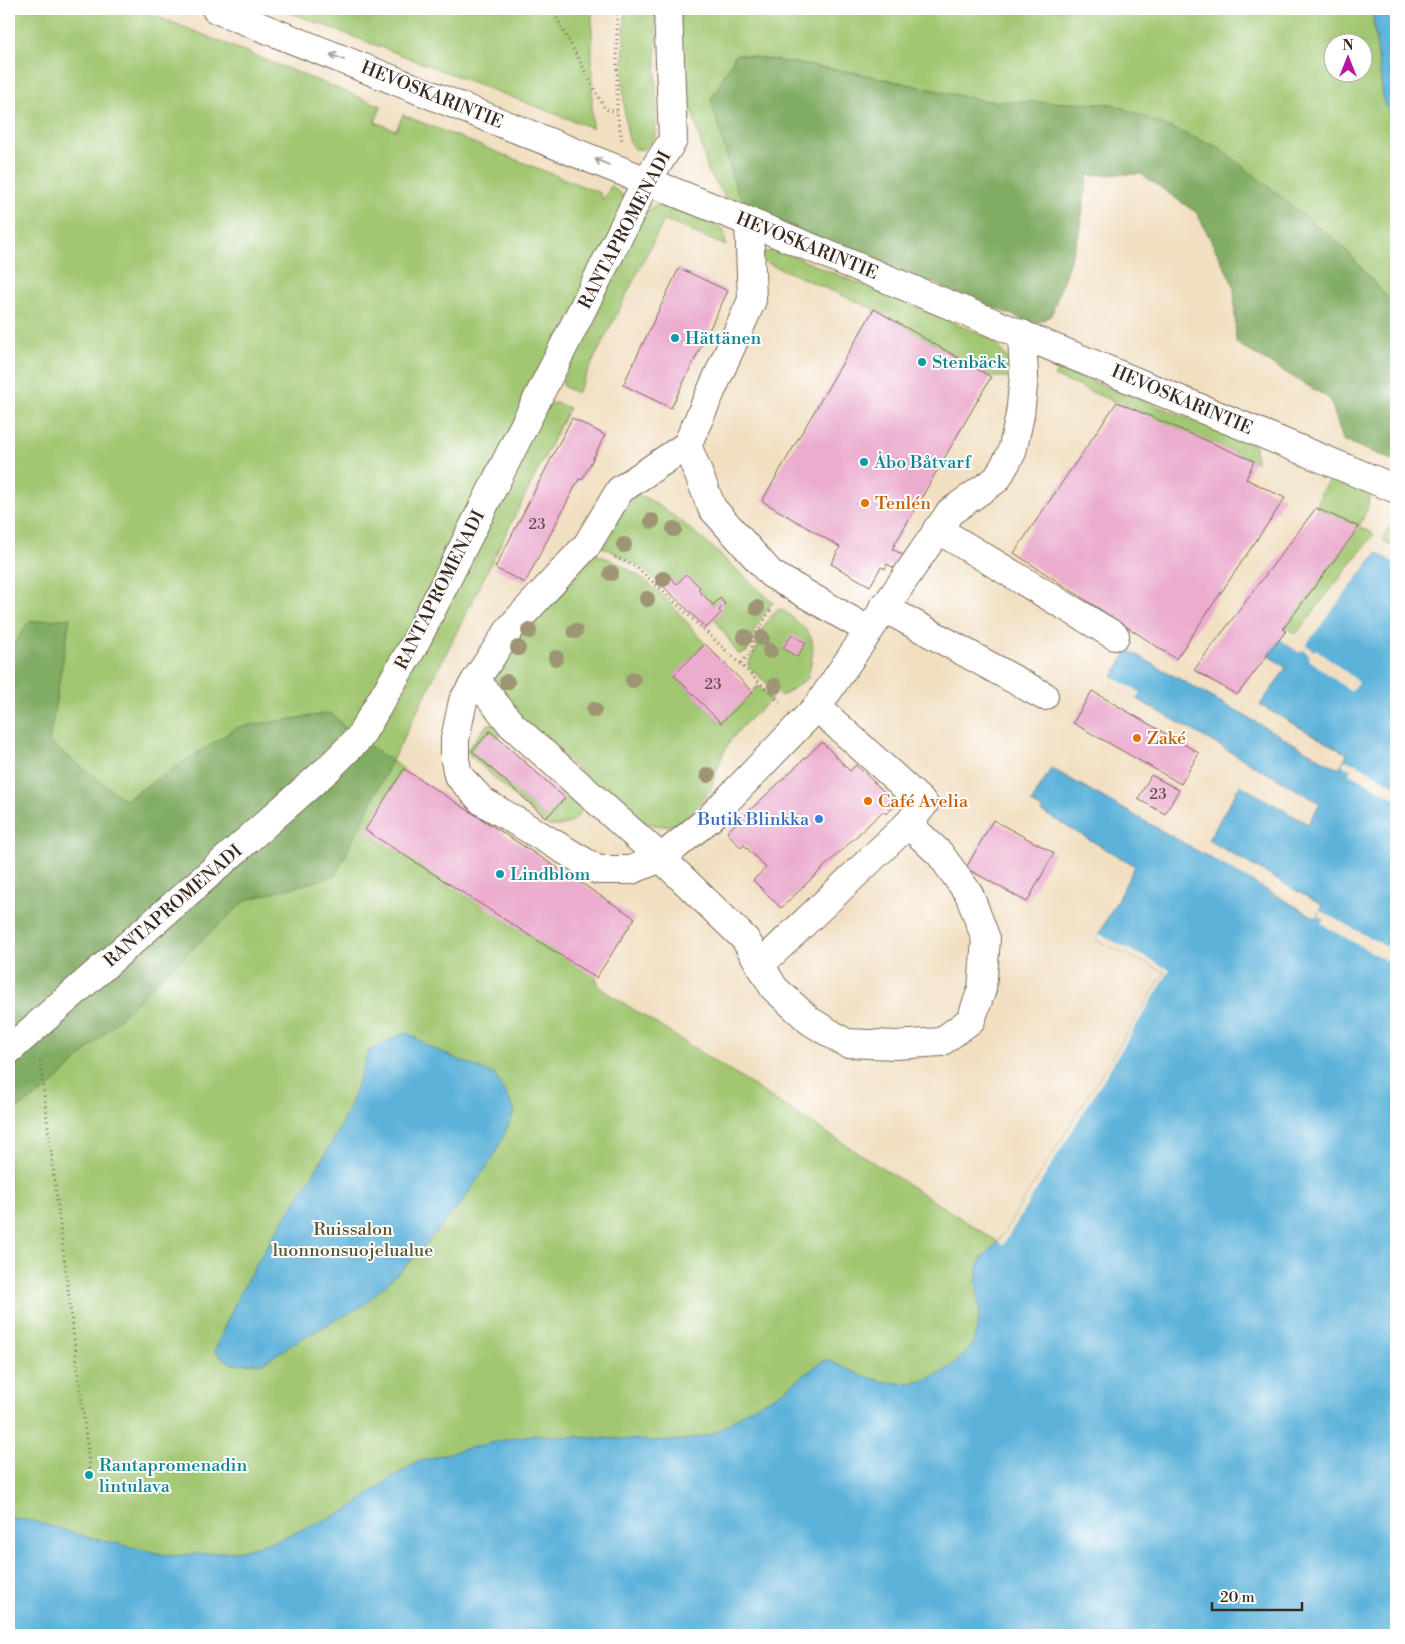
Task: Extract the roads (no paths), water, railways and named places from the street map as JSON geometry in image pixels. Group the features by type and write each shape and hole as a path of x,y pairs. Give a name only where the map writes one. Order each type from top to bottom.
{"street":[{"name":"HEVOSKARINTIE","path":"216,9 647,180 1396,490"},
{"name":"RANTAPROMENADI","path":"9,1050 328,769 359,738 414,645 647,180 673,140 668,9"},
{"path":"749,222 752,300 687,445 620,490 587,544 511,627 476,680 464,702 454,738 454,760 458,775 482,801 598,870 631,870 661,858 710,819 817,708 937,529 950,512 997,479 1012,452 1020,415 1024,377 1022,334"},
{"path":"687,445 712,508 771,574 868,630"},
{"path":"937,529 1115,636"},
{"path":"883,607 1044,696"},
{"path":"476,680 512,724 661,858 745,939 774,988 810,1021 846,1043 896,1045 941,1042 971,1020 982,989 986,939 969,894 940,854 908,824"},
{"path":"760,965 908,824 924,804 817,708"}],"water":[{"path":"1372,9 1396,9 1396,123 1384,104"},
{"path":"1377,552 1396,564 1396,1635 9,1635 9,1520 12,1518 33,1521 88,1537 170,1556 237,1551 275,1541 348,1510 389,1479 420,1461 461,1450 517,1437 538,1435 659,1441 686,1440 713,1434 748,1410 783,1391 823,1361 828,1360 878,1380 894,1383 911,1383 927,1380 958,1360 972,1346 977,1327 979,1306 977,1277 981,1259 998,1242 1165,972 1096,940 1135,866 1042,812 1043,809 1031,803 1051,768 1316,918 1323,906 1208,840 1240,785 1308,824 1320,803 1109,683 1128,650 1339,769 1347,754 1260,705 1286,668 1268,655 1280,639 1299,653"},
{"path":"406,1032 432,1048 495,1075 515,1111 493,1158 459,1206 412,1260 364,1305 301,1339 263,1363 232,1364 215,1352 239,1296 339,1129 369,1051"}],"place":[{"name":"Hättänen","path":"675,338"},
{"name":"Stenbäck","path":"922,362"},
{"name":"Åbo Båtvarf","path":"864,462"},
{"name":"Tenlén","path":"865,503"},
{"name":"Zaké","path":"1137,738"},
{"name":"Café Avelia","path":"868,801"},
{"name":"Butik Blinkka","path":"819,819"},
{"name":"Lindblom","path":"500,874"},
{"name":"Rantapromenadin lintulava","path":"89,1475"}],"park label":[{"name":"Ruissalon luonnonsuojelualue","path":"353,1239"}]}
